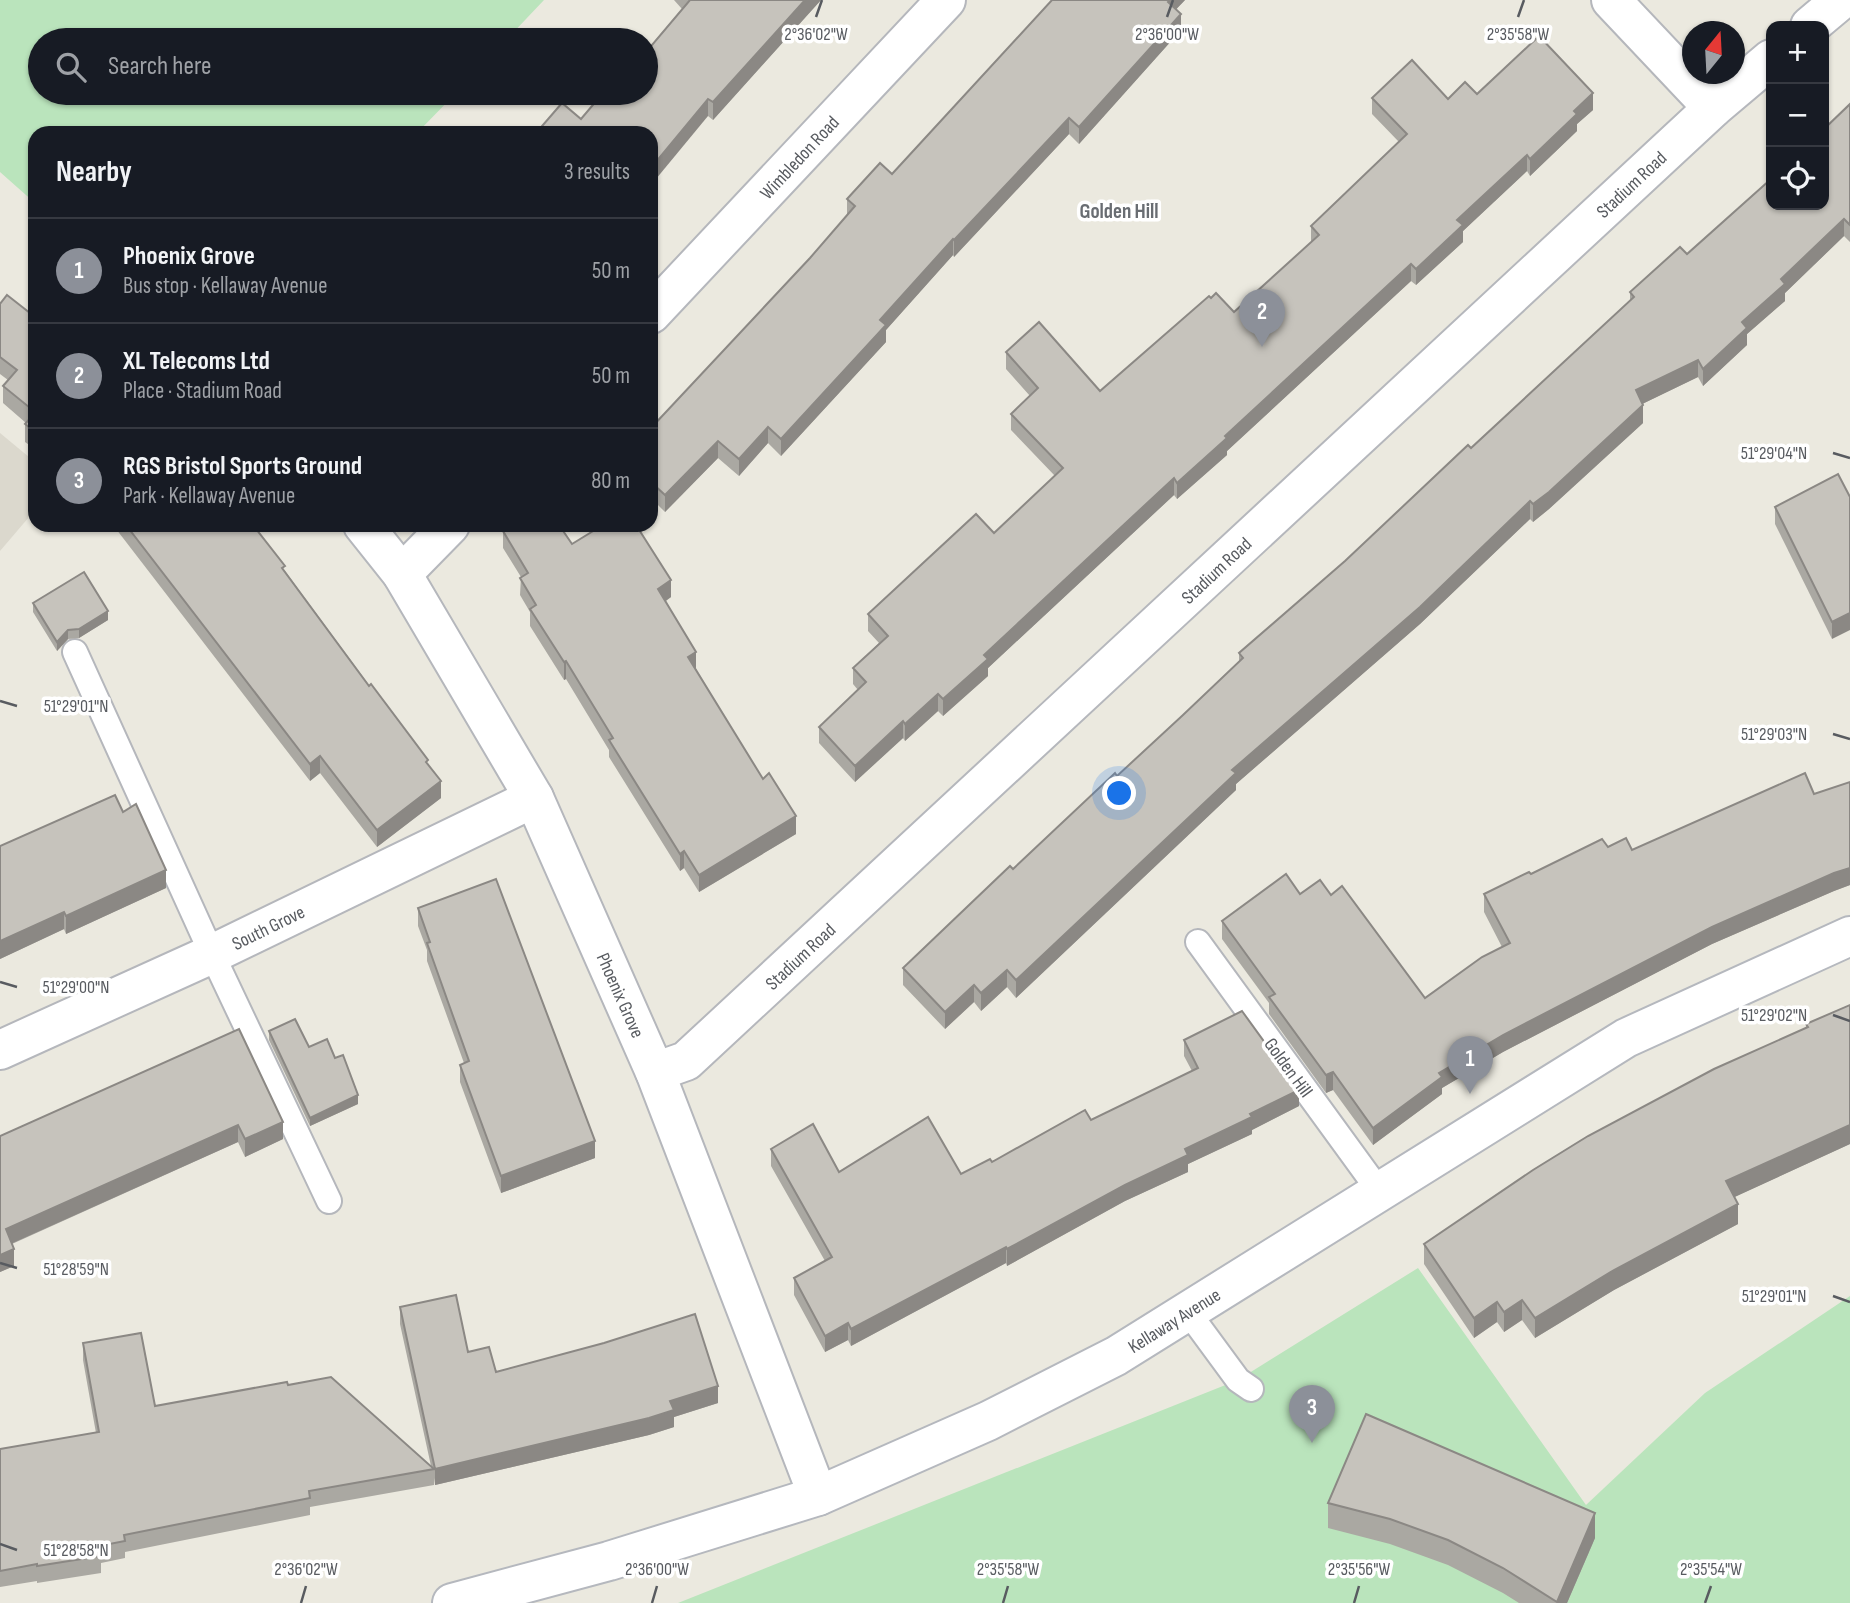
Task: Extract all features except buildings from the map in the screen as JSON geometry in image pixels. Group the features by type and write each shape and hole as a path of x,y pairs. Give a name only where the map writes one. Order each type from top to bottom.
{"street":[{"name":"Wimbledon Road","path":"658,307 946,0"},
{"path":"1611,0 1713,108"},
{"path":"1816,21 1841,0"},
{"name":"Stadium Road","path":"655,1072 686,1061 1713,108 1766,63"},
{"name":"Phoenix Grove","path":"369,532 402,574 534,798 655,1072 818,1496"},
{"path":"402,574 443,532"},
{"name":"South Grove","path":"0,1051 212,954 534,798"},
{"name":"Kellaway Avenue","path":"453,1603 609,1560 818,1496 988,1422 1116,1356 1626,1038 1850,936"}],"lane":[{"path":"75,652 212,954 329,1201"},
{"name":"Golden Hill","path":"1198,942 1380,1192"},
{"path":"1188,1312 1238,1380 1251,1389"}],"shaded area":[{"path":"0,433 28,456 28,518 0,551"}],"green space":[{"path":"0,0 544,0 517,28 28,28 28,105 444,105 424,126 28,126 28,197 0,172"},
{"path":"1418,1268 1586,1505 1705,1393 1850,1296 1850,1603 678,1603 1238,1380"}],"place":[{"name":"XL Telecoms Ltd","path":"1262,347"},
{"name":"Phoenix Grove","path":"1470,1094"},
{"name":"RGS Bristol Sports Ground","path":"1312,1443"}],"district":[{"name":"Golden Hill","path":"1119,211"}]}
